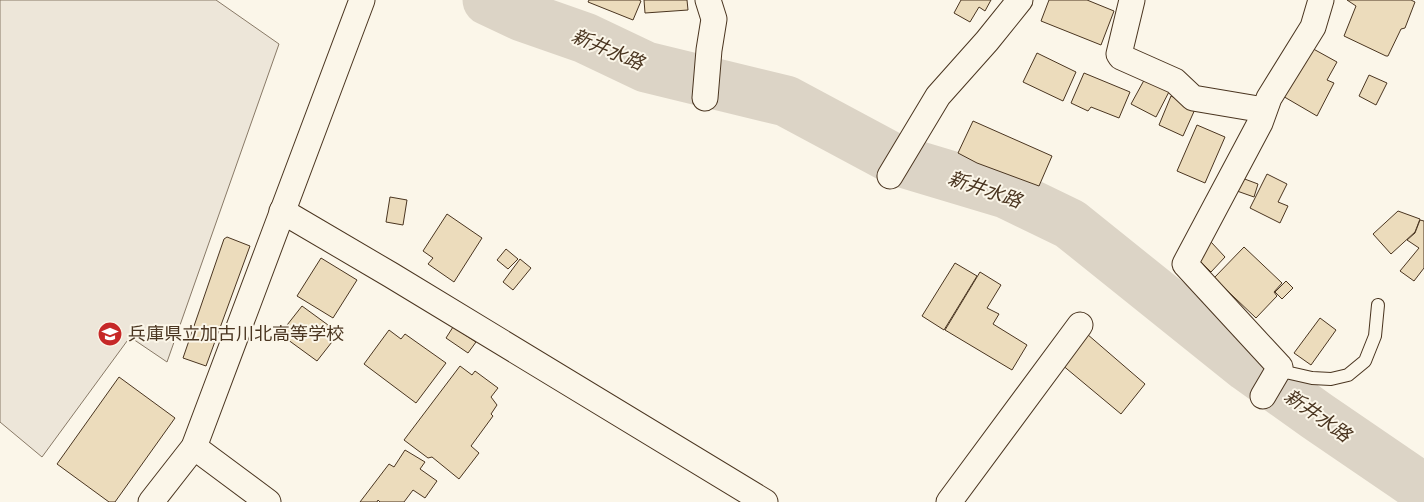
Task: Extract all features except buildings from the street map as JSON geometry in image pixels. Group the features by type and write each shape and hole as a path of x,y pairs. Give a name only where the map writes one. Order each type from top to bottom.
{"street":[{"path":"151,502 194,446 362,0"},
{"path":"706,98 709,50 714,19 708,0"},
{"path":"890,176 938,96 987,41 1020,0"},
{"path":"1132,0 1119,54 1120,57 1175,81 1193,98 1264,110"},
{"path":"1263,395 1280,368 1185,264 1260,123 1269,98 1313,27 1321,0"},
{"path":"282,211 765,502"},
{"path":"949,502 1080,325"},
{"path":"194,446 268,502"}],"lane":[{"path":"1280,368 1290,373 1312,378 1331,379 1348,375 1365,361 1375,336 1378,306"}],"shaded area":[{"name":"兵庫県立加古川北高等学校","path":"0,0 216,0 279,44 167,362 130,337 42,457 0,422"}],"waterway":[{"name":"新井水路","path":"488,0 522,16 585,38 646,67 786,101 896,160 1006,193 1070,224 1247,366 1424,489"}],"place":[{"name":"兵庫県立加古川北高等学校","path":"110,334"}]}
